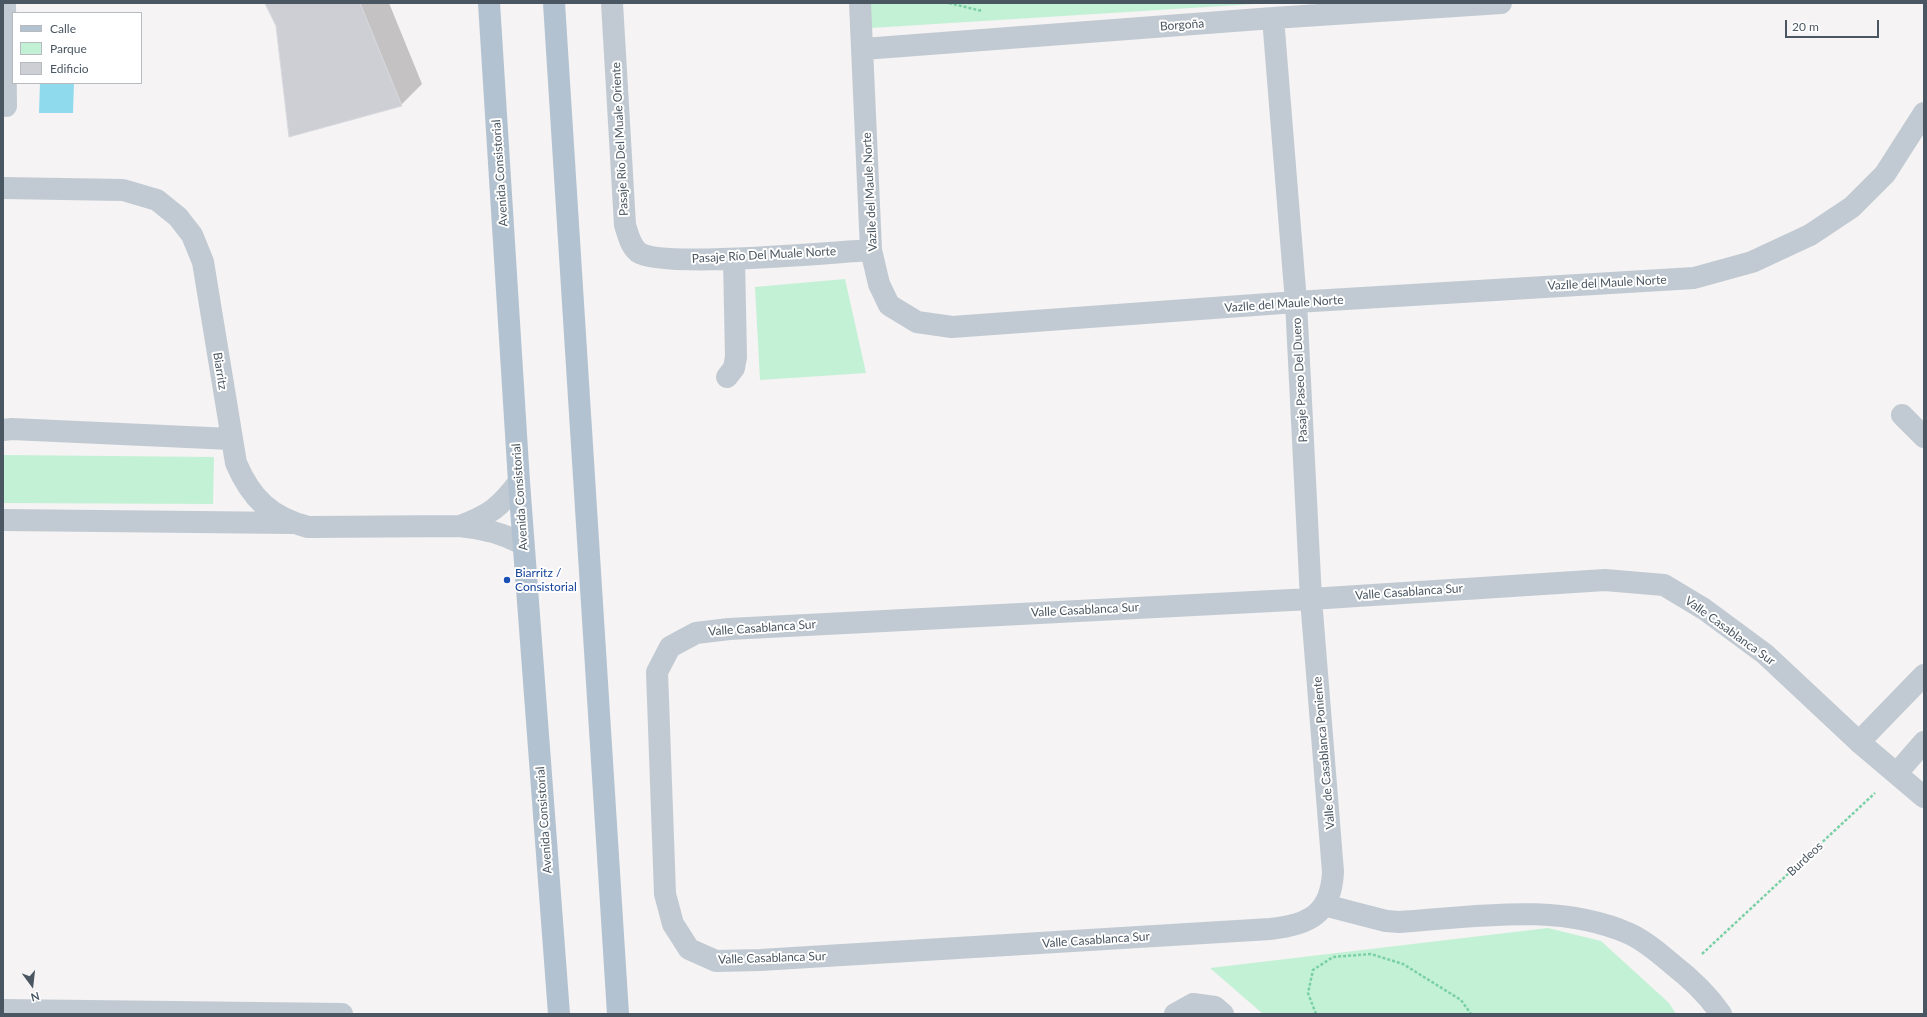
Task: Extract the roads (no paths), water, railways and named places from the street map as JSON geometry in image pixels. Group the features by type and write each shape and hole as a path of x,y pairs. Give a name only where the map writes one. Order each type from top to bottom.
{"main road":[{"name":"Avenida Consistorial","path":"489,3 523,544 559,1014"},
{"path":"554,3 618,1014"}],"street":[{"path":"5,3 6,106"},
{"name":"Pasaje Río Del Muale Oriente","path":"612,3 625,225 631,242 639,252 657,259"},
{"name":"Vazlle del Maule Norte","path":"860,3 872,250 879,284 890,305 917,322 952,327 1296,302 1694,278 1752,262 1810,235 1852,207 1886,174 1924,113"},
{"name":"Borgoña","path":"863,49 1273,18 1500,3"},
{"name":"Pasaje Paseo Del Duero","path":"1273,18 1296,302 1311,599"},
{"name":"Biarritz","path":"3,188 123,190 157,200 178,217 192,235 203,262 236,463 245,485 266,507 293,523 308,527 459,526 482,528 503,534 523,544"},
{"name":"Pasaje Río Del Muale Norte","path":"657,259 734,259 872,250"},
{"path":"727,377 734,368 736,357 734,259"},
{"path":"1902,416 1924,437"},
{"path":"3,430 12,429 231,439"},
{"name":"Biarritz","path":"459,526 483,517 504,502 519,482"},
{"path":"3,520 293,523"},
{"name":"Valle Casablanca Sur","path":"1324,905 1315,915 1292,927 760,960 716,961 689,949 673,924 665,894 657,672 670,647 696,633 737,628 1311,599 1605,580 1664,585 1704,609 1765,654 1859,742 1924,797"},
{"name":"Valle de Casablanca Poniente","path":"1311,599 1333,872 1331,889 1324,905"},
{"path":"1859,742 1924,675"},
{"path":"1897,773 1924,742"},
{"path":"1324,905 1386,921 1399,922 1497,915 1547,915 1602,924 1631,934 1658,952 1701,990 1720,1014"},
{"path":"1175,1014 1193,1004 1215,1007 1223,1014"},
{"path":"3,1010 342,1014"}],"water":[{"path":"40,84 74,84 73,113 39,113"}],"place":[{"name":"Biarritz / Consistorial","path":"507,580"}]}
